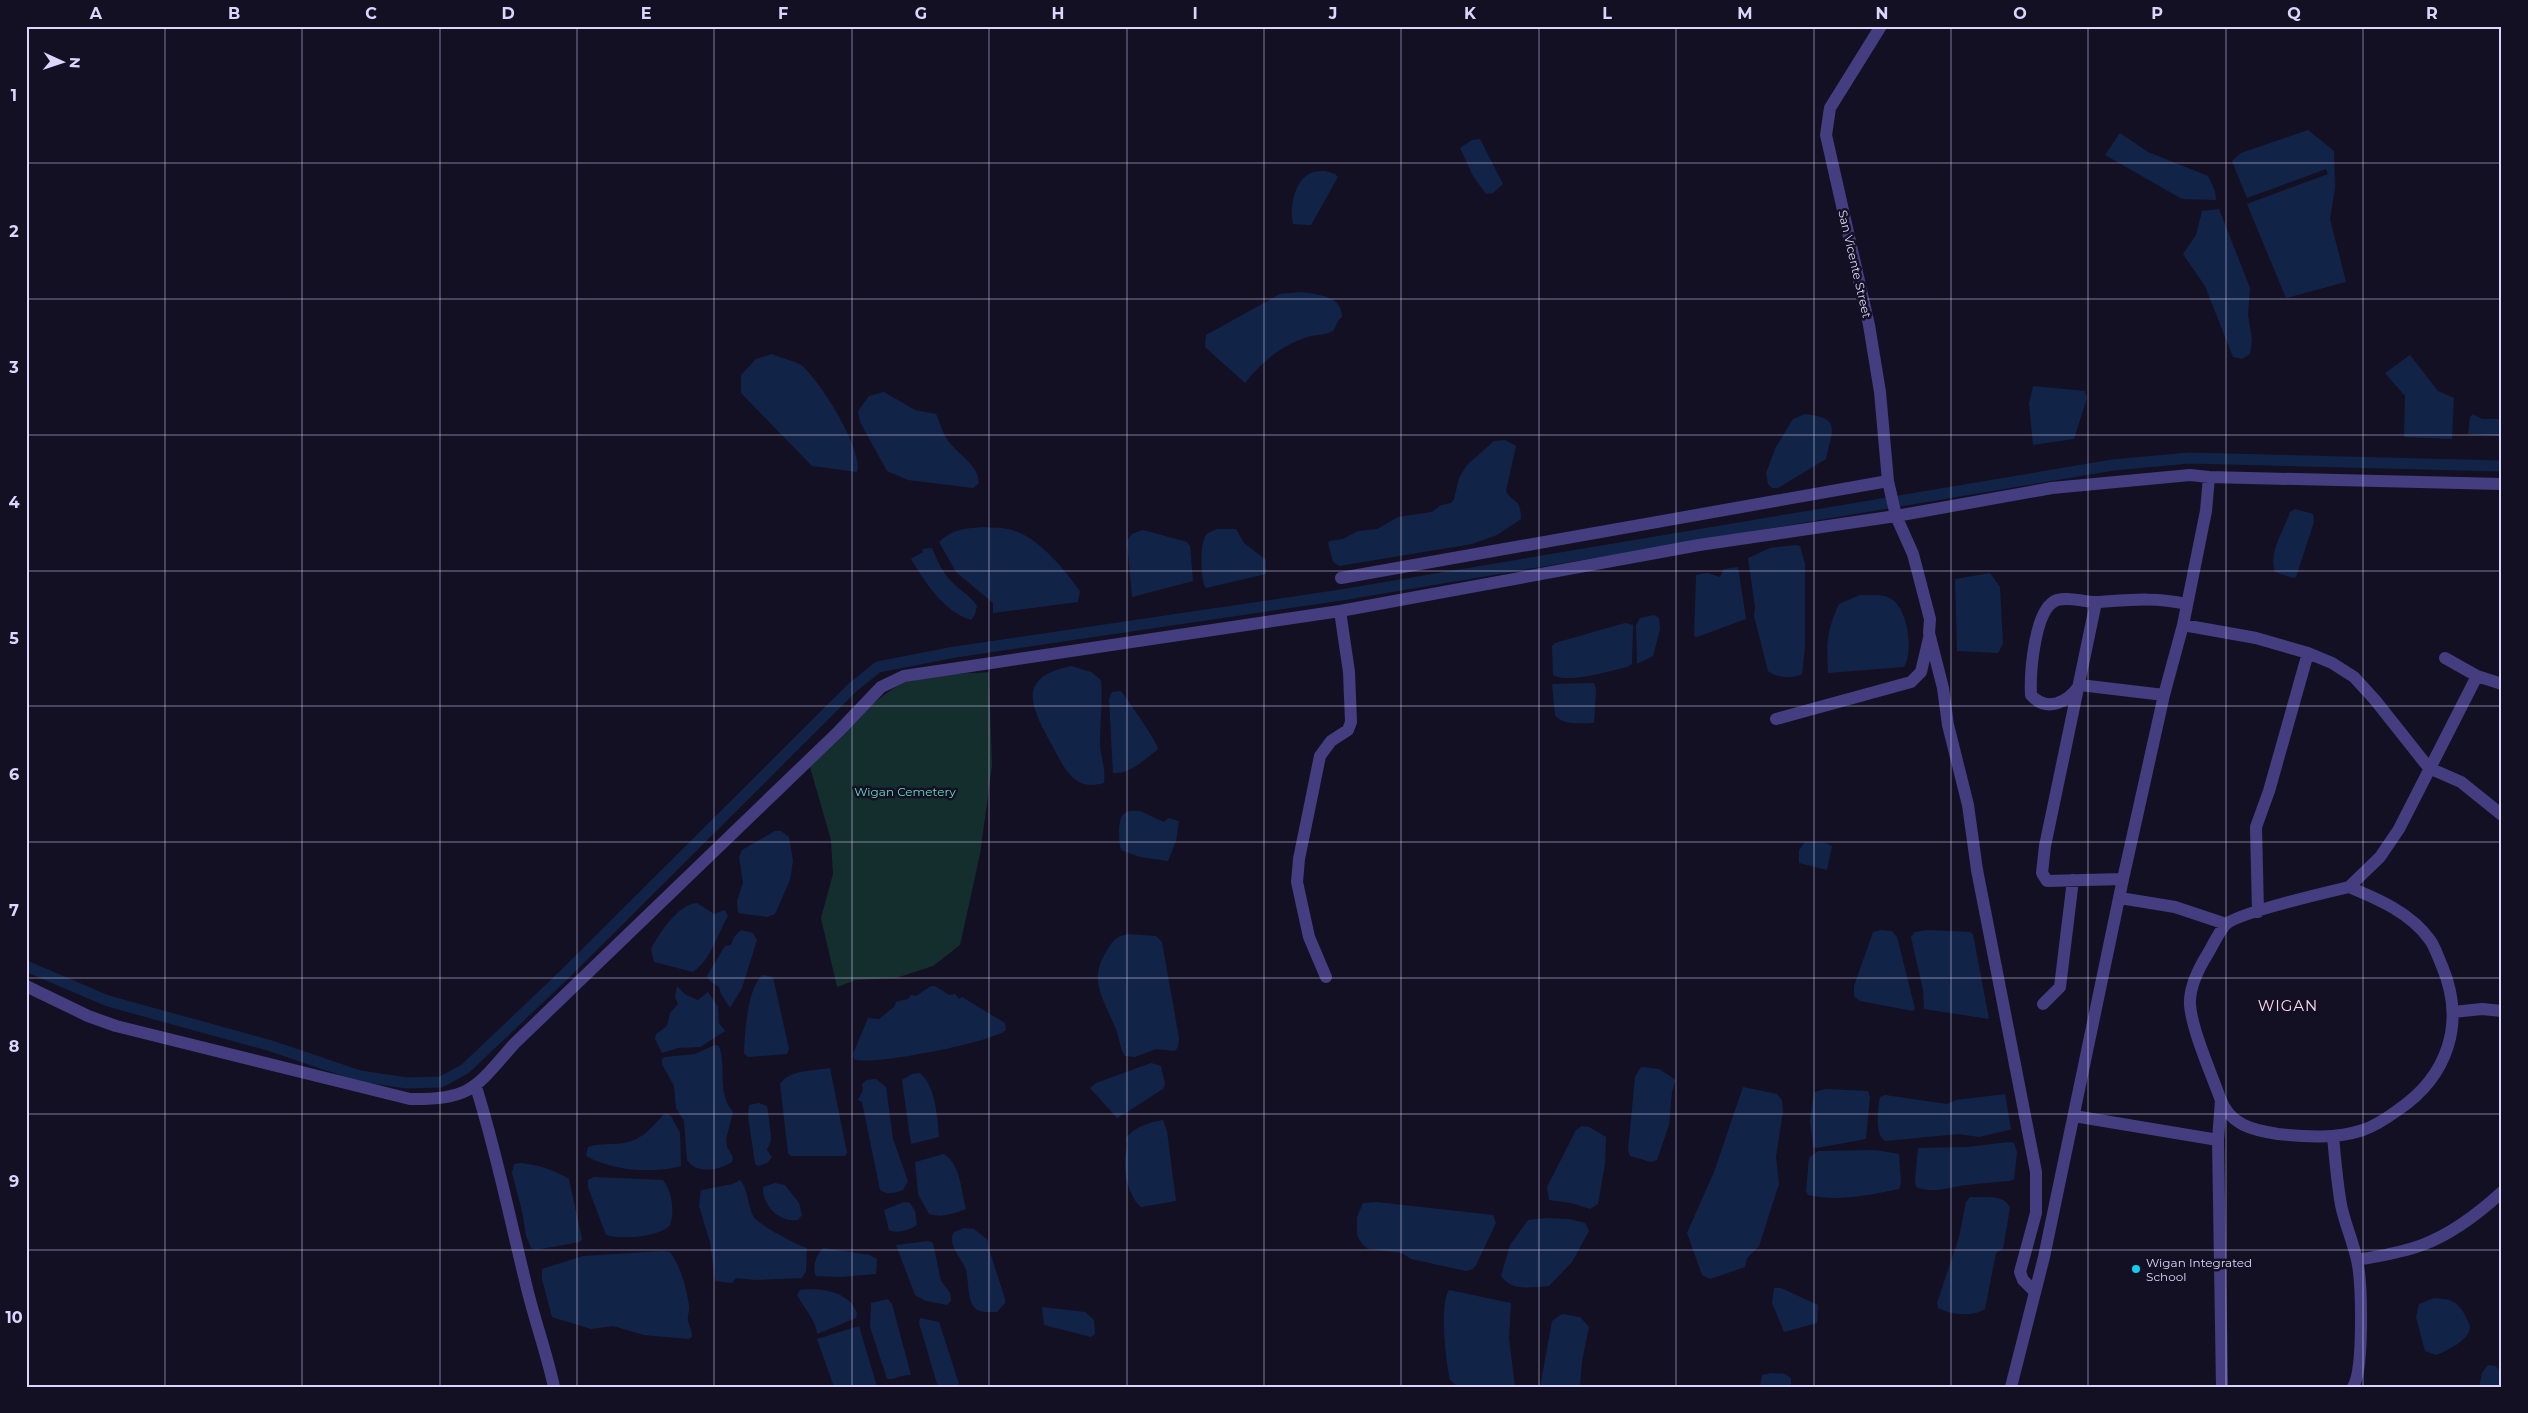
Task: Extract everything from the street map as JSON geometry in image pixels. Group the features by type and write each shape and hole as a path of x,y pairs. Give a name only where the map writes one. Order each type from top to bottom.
{"street":[{"name":"San Vicente Street","path":"1881,26 1830,108 1826,135 1869,325 1880,392 1890,486 1895,513 1914,554 1930,619 1929,633"},
{"path":"26,986 88,1016 116,1026 392,1095 410,1099 434,1099 461,1094 476,1086 514,1044 839,731 881,687 892,681 926,672 1340,610 1699,545 2052,488 2162,476 2190,475 2502,484"},
{"path":"2011,1387 2035,1292 2074,1116 2123,879 2164,695 2183,625 2206,511 2209,477"},
{"path":"1341,578 1890,486"},
{"path":"2080,685 2072,696 2058,705 2051,705 2035,699 2031,695 2031,675 2040,621 2046,607 2055,601 2082,599 2096,602 2146,598 2186,604"},
{"path":"2096,602 2042,873 2047,881 2123,879"},
{"path":"1326,977 1309,937 1297,882 1299,859 1320,756 1331,741 1348,730 1350,722 1350,672 1340,610"},
{"path":"2183,625 2256,638 2308,653 2354,677 2375,700 2429,768 2461,782 2502,815"},
{"path":"1776,719 1911,682 1921,672 1929,633"},
{"path":"1929,633 1943,688 1948,725 1968,806 1976,870 2036,1172 2036,1212 2020,1272 2023,1280 2035,1292"},
{"path":"2258,912 2256,827 2269,791 2308,653"},
{"path":"2445,658 2477,676 2502,684"},
{"path":"2349,887 2390,905 2430,940 2452,991 2453,1012 2449,1046 2441,1066 2428,1084 2410,1102 2384,1120 2364,1130 2333,1136 2290,1135 2246,1128 2232,1118 2221,1100 2192,1023 2190,990 2199,968 2226,924 2258,912 2349,887 2380,857 2399,829 2477,676"},
{"path":"2080,685 2164,695"},
{"path":"2043,1004 2060,987 2073,880"},
{"path":"2120,898 2175,907 2226,924"},
{"path":"2453,1012 2482,1009 2502,1011"},
{"path":"476,1086 495,1147 525,1282 549,1362 554,1387"},
{"path":"2221,1100 2218,1140 2222,1387"},
{"path":"2074,1116 2218,1140"},
{"path":"2333,1136 2341,1203 2348,1233 2358,1260 2361,1299 2360,1353 2358,1376 2353,1387"},
{"path":"2358,1260 2422,1245 2450,1232 2479,1213 2502,1192"}],"green space":[{"name":"Wigan Cemetery","path":"989,672 992,766 980,854 960,945 933,966 896,978 856,980 837,987 821,918 833,874 831,840 810,767 873,704 901,684 914,679 932,676"}],"water":[{"path":"2308,130 2334,151 2335,188 2330,219 2346,282 2286,298 2247,204 2328,174 2326,169 2247,198 2232,161 2241,153"},
{"path":"2120,133 2148,152 2208,176 2215,191 2216,200 2182,199 2105,155"},
{"path":"1480,139 1503,184 1493,193 1486,194 1473,176 1460,148 1472,140"},
{"path":"1325,171 1338,177 1311,225 1293,224 1292,204 1300,183 1311,173"},
{"path":"2219,209 2250,288 2248,315 2252,340 2250,354 2242,359 2233,357 2205,286 2183,254 2196,235 2202,211"},
{"path":"1302,292 1322,295 1334,300 1341,310 1342,317 1333,331 1307,337 1280,350 1258,368 1245,383 1205,347 1206,335 1280,294"},
{"path":"772,354 801,365 818,385 847,432 854,448 857,472 812,466 741,393 741,375 756,359"},
{"path":"2410,355 2438,391 2454,398 2452,439 2404,437 2405,396 2385,373"},
{"path":"2033,386 2085,391 2087,398 2074,439 2033,445 2029,404"},
{"path":"884,392 915,410 936,414 945,436 975,470 979,483 973,488 908,480 887,471 860,422 858,411 869,396"},
{"path":"1805,414 1825,419 1832,427 1826,459 1778,488 1772,488 1768,484 1766,473 1776,447 1793,419"},
{"path":"2473,414 2482,419 2502,419 2502,436 2468,434 2470,417"},
{"path":"1505,440 1516,446 1506,491 1520,507 1521,519 1497,535 1472,544 1339,566 1333,562 1329,541 1343,539 1358,531 1377,529 1398,517 1432,512 1441,505 1451,503 1454,499 1459,478 1467,465 1494,441"},
{"path":"2295,509 2313,514 2314,522 2296,577 2293,578 2275,572 2273,564 2275,549 2290,512"},
{"path":"984,527 1005,528 1019,532 1039,545 1066,572 1080,591 1078,602 993,613 993,603 956,572 939,542 954,532"},
{"path":"1217,529 1236,529 1244,543 1266,560 1266,574 1206,588 1202,570 1204,539 1207,534"},
{"path":"1143,530 1187,542 1190,546 1193,581 1132,597 1127,541 1132,534"},
{"path":"1800,546 1805,564 1805,647 1802,674 1794,677 1785,677 1768,671 1754,616 1755,607 1748,558 1770,548"},
{"path":"932,548 947,577 977,606 971,620 961,616 943,603 922,577 911,559 923,552 922,549"},
{"path":"1738,567 1746,619 1697,637 1694,636 1696,575 1707,573 1720,577 1724,569"},
{"path":"1990,573 2000,587 2003,644 1998,653 1957,651 1955,579"},
{"path":"1860,595 1887,597 1900,608 1909,640 1909,651 1904,667 1828,673 1828,638 1839,604"},
{"path":"1654,615 1659,618 1660,629 1653,656 1637,664 1636,625 1640,618"},
{"path":"1625,623 1633,625 1632,664 1600,674 1579,677 1569,678 1553,675 1552,646 1555,643"},
{"path":"1071,666 1091,672 1101,680 1100,745 1104,783 1087,785 1072,776 1058,757 1034,707 1033,696 1035,687 1041,678 1053,671"},
{"path":"1594,683 1596,689 1594,723 1567,722 1558,719 1555,715 1552,684"},
{"path":"1121,691 1148,730 1158,749 1132,768 1120,773 1113,773 1109,699 1112,692"},
{"path":"1129,811 1140,811 1164,822 1168,818 1179,821 1176,841 1168,861 1140,857 1121,850 1119,829 1121,818"},
{"path":"775,831 781,831 789,837 793,861 790,880 775,914 767,917 738,913 737,901 743,883 739,857 742,850"},
{"path":"1805,842 1825,843 1832,846 1827,870 1799,863 1799,850"},
{"path":"697,903 714,914 725,910 728,916 714,946 700,967 693,972 654,962 651,949 664,928 683,908"},
{"path":"741,930 753,933 757,940 742,988 730,1008 719,987 710,981 707,976 725,946 731,945 734,937"},
{"path":"1881,930 1892,931 1897,937 1915,1009 1913,1011 1860,1001 1854,996 1854,986 1873,932"},
{"path":"1927,930 1970,932 1973,934 1989,1019 1924,1009 1923,990 1911,937 1915,932"},
{"path":"1129,934 1156,936 1162,942 1179,1038 1178,1047 1175,1051 1156,1049 1135,1057 1125,1056 1122,1049 1117,1031 1100,990 1098,972 1101,962 1112,942 1121,936"},
{"path":"762,975 773,977 789,1049 787,1054 748,1057 744,1053 748,1012 753,991"},
{"path":"677,986 686,995 698,1000 708,992 718,1007 719,1023 725,1031 700,1047 678,1048 662,1053 655,1039 656,1034 667,1026 670,1013 678,1004 675,997"},
{"path":"931,986 935,986 949,995 955,994 959,999 962,997 1005,1023 1006,1030 979,1041 905,1057 864,1061 854,1059 853,1054 868,1018 879,1019 894,1007 896,1002 908,999 911,995 916,996"},
{"path":"715,1045 719,1046 723,1087 728,1104 733,1112 726,1139 727,1147 733,1157 732,1162 709,1170 697,1168 687,1160 684,1121 676,1108 674,1086 662,1064 662,1059 665,1057 695,1054"},
{"path":"1151,1063 1161,1066 1165,1084 1163,1089 1117,1118 1090,1088 1096,1083"},
{"path":"1641,1067 1659,1069 1676,1080 1672,1092 1669,1125 1657,1160 1651,1162 1630,1156 1628,1150 1635,1077"},
{"path":"830,1068 847,1153 845,1156 791,1156 788,1153 780,1084 784,1079 796,1073"},
{"path":"919,1073 929,1084 935,1102 939,1137 911,1144 902,1080 912,1074"},
{"path":"876,1079 886,1087 893,1139 908,1181 903,1190 894,1193 885,1193 880,1190 862,1102 858,1100 863,1090 862,1084 867,1080"},
{"path":"1743,1087 1777,1094 1782,1100 1783,1111 1776,1157 1779,1184 1759,1246 1747,1258 1745,1267 1710,1279 1702,1275 1687,1233 1714,1172"},
{"path":"1825,1089 1868,1091 1870,1097 1866,1139 1817,1148 1813,1147 1810,1120 1814,1092"},
{"path":"2005,1094 2011,1129 2009,1130 1979,1137 1959,1134 1885,1141 1879,1133 1879,1102 1880,1097 1885,1095 1947,1104 1956,1100"},
{"path":"759,1103 767,1106 771,1142 767,1150 772,1157 767,1163 758,1166 755,1164 748,1116 749,1105"},
{"path":"663,1115 671,1116 680,1133 681,1166 657,1170 633,1170 608,1165 586,1156 588,1147 624,1143 643,1135"},
{"path":"1163,1120 1167,1131 1176,1201 1141,1207 1133,1197 1126,1178 1126,1138 1133,1131 1143,1126"},
{"path":"1582,1126 1589,1127 1606,1137 1605,1164 1598,1204 1590,1209 1571,1203 1549,1200 1547,1187 1576,1130"},
{"path":"2014,1143 2017,1152 2014,1179 2010,1181 1972,1184 1935,1190 1916,1187 1918,1148 1967,1147"},
{"path":"1875,1150 1899,1154 1901,1183 1899,1189 1843,1198 1808,1195 1806,1191 1809,1158 1818,1151"},
{"path":"944,1154 950,1159 957,1171 966,1209 938,1216 929,1214 918,1194 915,1162"},
{"path":"521,1163 546,1168 569,1179 582,1239 580,1242 535,1250 531,1248 526,1236 522,1211 512,1173 514,1164"},
{"path":"594,1177 663,1180 669,1190 672,1202 672,1220 670,1225 649,1235 621,1237 606,1235 588,1187 588,1180"},
{"path":"740,1180 745,1188 753,1216 756,1220 778,1234 807,1248 806,1271 802,1278 756,1280 736,1278 732,1283 715,1281 710,1242 699,1206 701,1190 733,1184"},
{"path":"775,1183 785,1185 799,1203 802,1215 798,1220 785,1219 773,1212 769,1207 763,1194 763,1187"},
{"path":"1970,1197 1998,1198 2007,1203 2010,1208 2003,1249 1996,1253 1985,1309 1968,1314 1955,1314 1938,1308 1937,1303 1959,1237 1966,1202"},
{"path":"904,1202 910,1203 915,1211 917,1225 903,1231 889,1230 884,1210"},
{"path":"1376,1202 1493,1215 1496,1223 1476,1265 1473,1269 1466,1271 1411,1259 1402,1253 1368,1249 1362,1244 1357,1235 1357,1217 1363,1203"},
{"path":"1546,1218 1569,1219 1585,1223 1589,1231 1572,1262 1549,1286 1523,1287 1511,1284 1501,1276 1510,1245 1528,1220"},
{"path":"964,1228 974,1229 988,1240 989,1249 1005,1299 1005,1303 997,1312 979,1311 972,1305 966,1270 952,1242 954,1232"},
{"path":"929,1241 933,1243 941,1281 950,1293 951,1301 947,1305 926,1301 915,1295 896,1245"},
{"path":"823,1248 870,1255 877,1259 876,1274 840,1277 816,1276 814,1269 815,1261"},
{"path":"670,1252 674,1258 685,1284 689,1307 688,1321 692,1335 689,1339 644,1335 613,1326 591,1329 552,1317 542,1279 542,1269 583,1256"},
{"path":"1774,1288 1781,1288 1818,1305 1817,1323 1784,1332 1772,1303"},
{"path":"800,1290 826,1290 842,1296 854,1307 857,1314 856,1318 817,1334 813,1320 797,1295"},
{"path":"1449,1290 1511,1303 1509,1338 1515,1387 1463,1387 1456,1385 1450,1380 1445,1347 1444,1320 1444,1308"},
{"path":"2434,1298 2448,1300 2457,1304 2470,1326 2469,1331 2462,1340 2436,1355 2425,1351 2416,1317 2419,1304"},
{"path":"888,1299 892,1304 911,1375 890,1379 887,1379 870,1327 871,1303"},
{"path":"1042,1307 1085,1312 1094,1320 1095,1334 1091,1337 1044,1325"},
{"path":"1562,1314 1580,1317 1589,1327 1582,1361 1580,1387 1540,1387 1552,1321"},
{"path":"920,1318 939,1322 960,1387 938,1387 919,1323"},
{"path":"859,1326 877,1387 834,1387 817,1339"},
{"path":"2488,1365 2495,1366 2501,1371 2500,1387 2479,1387 2482,1373"},
{"path":"1771,1373 1785,1374 1791,1378 1791,1387 1760,1387 1762,1375"}],"waterway":[{"path":"26,966 108,1001 268,1045 360,1076 407,1083 441,1082 465,1069 566,973 853,687 878,667 955,652 1341,595 2113,465 2189,458 2502,466"}],"place":[{"name":"Wigan Integrated School","path":"2136,1269"}],"district":[{"name":"WIGAN","path":"2288,1005"}]}
